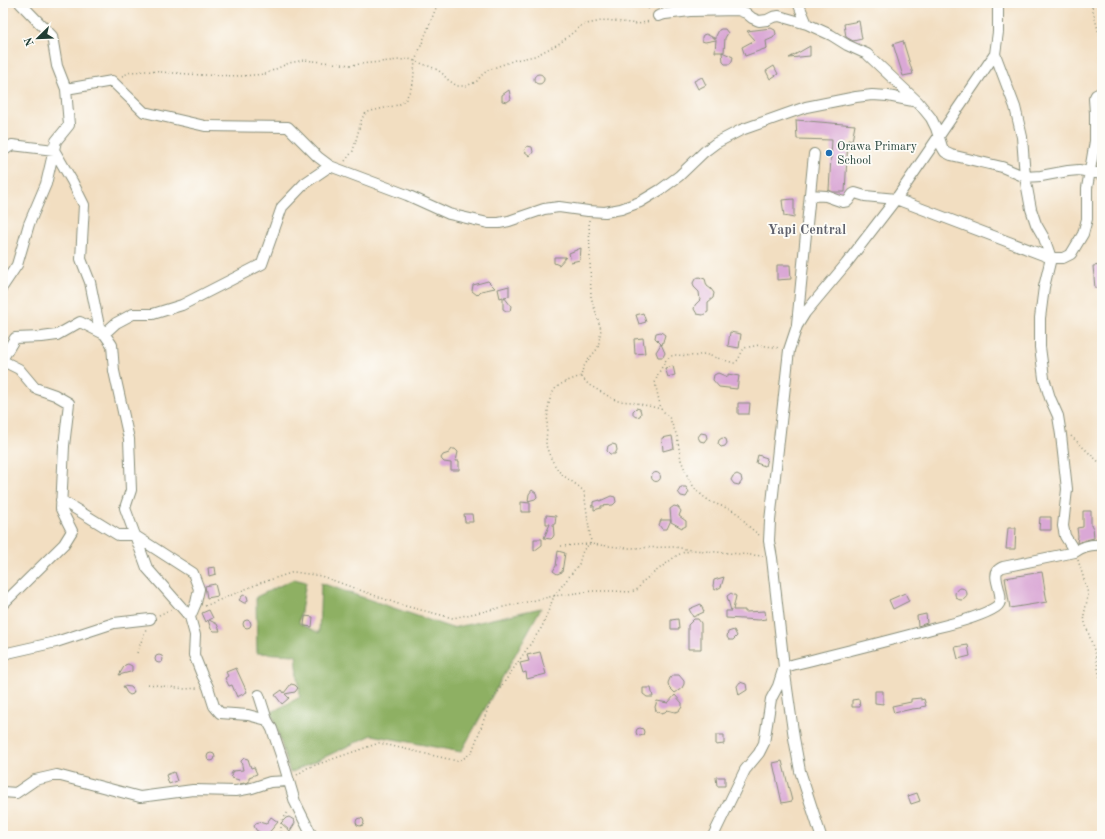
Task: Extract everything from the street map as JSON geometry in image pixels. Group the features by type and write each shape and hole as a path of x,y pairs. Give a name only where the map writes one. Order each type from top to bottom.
{"street":[{"path":"3,286 17,265 29,224 46,184 56,141 69,125 66,89 57,66 52,36 20,3"},
{"path":"798,3 807,24"},
{"path":"797,326 805,313 896,200 994,54 998,32 998,3"},
{"path":"658,16 690,11 738,10 760,21 779,16 807,24 867,54 918,102 931,118 942,147 945,152 950,155 1002,167 1025,177 1080,170 1102,174"},
{"path":"994,54 1015,107 1022,137 1025,177 1031,209 1051,258 1044,287 1040,318 1040,347 1045,383 1058,416 1061,435 1067,489 1063,526 1065,536 1074,552"},
{"path":"66,89 112,80 144,112 206,126 288,126 318,157 330,166 407,195 449,214 488,223 509,222 544,209 559,207 588,212 605,212 620,209 640,202 673,181 704,152 716,143 741,130 806,107 872,95 888,96 918,102"},
{"path":"810,195 826,196 843,202 848,201 855,193 865,196 896,200 1051,258 1063,258 1071,254 1083,234 1087,219 1087,188 1095,141 1094,99 1096,95 1102,92"},
{"path":"3,151 12,145 54,150"},
{"path":"54,150 72,180 84,205 81,259 90,282 99,326 112,345 114,371 129,439 131,490 125,508 134,535 147,568 190,617 195,635 194,655 208,687 214,706 220,713 248,715 267,720"},
{"path":"814,154 797,326 789,350 769,541 794,738 800,771 821,836"},
{"path":"104,334 116,323 133,314 153,314 182,305 262,264 282,206 305,183 330,166"},
{"path":"3,604 64,544 72,531 61,509 64,446 69,403 55,395 35,388 19,369 3,360 14,338 57,335 80,322 104,334"},
{"path":"61,500 118,535 134,535 194,573 199,589 196,603 190,617"},
{"path":"784,667 967,620 994,609 999,604 1001,598 996,573 1002,567 1074,552 1088,545 1102,545"},
{"path":"3,654 56,642 114,623 150,619"},
{"path":"713,836 745,770 764,743 771,699 778,686 784,667"},
{"path":"259,694 267,720 272,729 295,802 312,836"},
{"path":"3,792 16,793 35,780 57,775 140,797 193,790 236,791 270,782 289,781"}],"path":[{"path":"330,166 343,163 353,151 362,118 366,113 398,105 405,101 414,84 415,61 438,3"},
{"path":"1091,3 1102,41"},
{"path":"112,80 131,72 147,71 243,76 265,74 289,63 304,60 351,65 409,59 434,68 457,86 466,86 476,82 488,70 515,60 534,56 560,43 582,25 606,20 638,24 654,20 658,16"},
{"path":"581,376 583,368 598,348 601,329 591,297 588,212"},
{"path":"769,541 747,525 741,516 722,505 711,502 693,486 681,460 677,436 669,417 661,409 655,383 666,360 671,356 695,356 704,354 734,363 738,360 742,349 746,347 765,345 789,350"},
{"path":"581,376 589,385 617,401 632,402 661,409"},
{"path":"581,376 557,387 551,395 548,412 546,446 558,470 584,492 590,544"},
{"path":"1068,432 1076,442 1102,465"},
{"path":"289,781 307,768 379,743 458,761 466,757 472,752 490,703 542,627 554,596 579,564 585,548 590,544"},
{"path":"561,546 590,544 627,548 675,548 757,555 772,558"},
{"path":"190,617 206,605 260,583 294,572 321,576 401,606 453,618 554,596 592,591 634,591 638,589 642,582 676,556 693,550"},
{"path":"1074,552 1087,589 1088,596 1084,615 1085,623 1095,653 1102,688"},
{"path":"148,684 185,689 208,687"},
{"path":"281,836 281,822 295,802"}],"green space":[{"path":"294,579 306,582 299,623 319,633 321,583 452,628 541,608 461,752 372,735 290,773 272,712 300,697 296,655 257,653 256,597"}],"building":[{"path":"859,21 862,39 853,41 846,37 844,24"},
{"path":"771,28 775,30 776,34 773,38 766,41 767,48 745,56 742,47 755,40 747,31"},
{"path":"725,29 728,33 725,38 724,52 715,52 716,40 705,42 702,41 702,37 706,34 716,39 719,30"},
{"path":"903,41 913,74 903,76 893,44"},
{"path":"810,46 810,56 789,58"},
{"path":"722,52 733,57 730,64 725,64 723,62"},
{"path":"774,66 778,74 770,79 766,71"},
{"path":"539,74 544,79 539,84 534,79"},
{"path":"702,77 706,85 698,89 694,81"},
{"path":"509,90 511,99 507,102 502,101 502,95"},
{"path":"796,120 855,125 852,141 848,140 845,192 833,192 829,190 832,140 797,139"},
{"path":"527,146 532,147 533,152 530,156 524,151"},
{"path":"794,199 794,218 784,216 782,200"},
{"path":"581,248 580,260 571,262 569,253"},
{"path":"554,257 566,257 559,265 554,263"},
{"path":"777,265 790,265 791,279 777,280"},
{"path":"1102,265 1102,288 1095,288 1093,266"},
{"path":"699,277 705,279 707,286 714,293 713,298 708,302 708,312 703,315 697,314 694,309 695,305 700,300 699,292 694,287 693,283 695,279"},
{"path":"488,281 495,288 481,291 477,295 472,291 473,285"},
{"path":"509,286 509,296 504,297 511,306 510,311 506,311 503,309 503,297 500,298 498,289"},
{"path":"643,313 646,322 639,324 636,315"},
{"path":"661,332 665,335 662,345 655,338 656,333"},
{"path":"730,332 741,334 739,348 728,346"},
{"path":"643,338 645,353 635,354 634,339"},
{"path":"661,344 665,353 663,357 658,357 656,352"},
{"path":"673,366 675,375 668,377 665,368"},
{"path":"718,373 728,377 728,374 739,376 737,389 719,387 713,380 714,375"},
{"path":"738,403 750,403 749,414 738,414"},
{"path":"636,408 640,409 641,413 640,416 636,417 633,415 633,411"},
{"path":"701,433 706,434 707,438 704,442 700,441 698,437"},
{"path":"672,436 674,448 663,451 662,438"},
{"path":"722,438 726,439 727,443 725,446 721,447 718,444 719,440"},
{"path":"612,444 616,445 617,450 615,454 610,454 607,451 608,446"},
{"path":"452,449 455,449 458,452 456,461 459,461 459,470 451,470 451,463 444,462 441,458"},
{"path":"758,455 767,458 765,466 756,463"},
{"path":"656,472 661,477 656,482 651,477"},
{"path":"737,474 741,476 742,481 739,485 734,484 731,480 733,476"},
{"path":"681,487 686,487 689,492 686,497 681,496 678,492"},
{"path":"532,490 536,493 537,497 528,501 529,494"},
{"path":"611,496 615,497 616,502 613,505 601,506 601,508 594,510 594,506 591,506 593,505 593,502 600,501"},
{"path":"521,502 530,503 530,512 521,512"},
{"path":"674,506 678,507 681,511 679,516 686,521 686,526 682,528 671,522 670,509"},
{"path":"1083,511 1091,511 1091,526 1093,526 1094,538 1077,543 1077,528 1083,527"},
{"path":"464,514 472,514 473,522 465,522"},
{"path":"546,515 556,516 555,524 553,524 554,535 551,539 544,538 550,524 546,524"},
{"path":"1040,517 1051,517 1051,530 1039,530"},
{"path":"661,520 671,520 667,529 662,529 659,525"},
{"path":"1008,528 1016,528 1015,549 1006,549"},
{"path":"534,539 542,539 542,545 534,551"},
{"path":"558,551 565,553 562,572 557,574 553,571 556,566"},
{"path":"215,567 216,574 209,576 208,568"},
{"path":"1042,572 1047,602 1010,608 1005,578"},
{"path":"724,577 721,587 715,590 713,586 714,580"},
{"path":"215,584 218,596 207,598 205,586"},
{"path":"963,588 966,589 966,599 959,600 956,599 955,592 956,589"},
{"path":"731,593 736,596 733,610 745,610 745,612 765,611 766,619 726,618 726,611 731,611 727,596"},
{"path":"905,593 909,601 893,609 889,600"},
{"path":"244,595 247,596 248,600 246,603 239,600"},
{"path":"701,604 704,612 693,617 689,609"},
{"path":"209,610 213,618 209,620 217,624 220,631 213,631 208,620 206,622 202,613"},
{"path":"926,614 927,623 918,626 917,616"},
{"path":"305,616 313,617 312,627 304,626"},
{"path":"678,619 679,629 671,629 671,620"},
{"path":"694,619 698,619 701,623 701,649 688,649 688,625"},
{"path":"245,620 249,620 251,624 249,628 245,628 243,626 243,622"},
{"path":"734,630 737,636 733,640 729,640 727,637 728,632"},
{"path":"968,645 970,656 958,659 955,647"},
{"path":"540,652 546,674 527,679 526,672 523,673 520,663 529,661 527,655"},
{"path":"157,655 161,655 163,659 161,663 157,663 155,661 155,657"},
{"path":"128,664 132,666 132,671 119,675 125,665"},
{"path":"236,668 247,692 237,697 232,685 229,686 225,678 228,676 226,672"},
{"path":"674,675 679,675 684,681 682,688 675,693 669,687 668,683 670,678"},
{"path":"740,682 746,684 747,690 739,695 737,686"},
{"path":"291,684 298,688 295,692 285,694 289,698 282,704 275,695 282,690 284,693"},
{"path":"123,686 131,687 134,691 133,694 130,695 127,693"},
{"path":"643,688 651,688 653,697 647,697 643,694"},
{"path":"875,691 883,691 883,704 875,703"},
{"path":"675,695 682,703 682,707 679,711 675,712 667,710 661,713 656,711 655,707 657,701 668,703"},
{"path":"921,698 921,700 924,699 926,706 894,713 892,706 911,702 911,699"},
{"path":"859,699 860,707 852,707 852,700"},
{"path":"638,728 642,728 644,732 642,736 638,736 636,734 636,730"},
{"path":"716,735 724,735 724,744 716,745"},
{"path":"209,753 213,753 215,757 213,761 209,761 207,759 207,755"},
{"path":"244,758 248,759 251,768 254,767 257,774 249,777 249,782 240,784 239,780 232,778 231,774 233,771 243,770 241,761"},
{"path":"782,761 792,801 782,803 773,763"},
{"path":"174,772 177,781 169,784 166,775"},
{"path":"716,777 725,777 725,786 717,786"},
{"path":"917,793 920,801 911,804 908,796"},
{"path":"271,817 278,822 266,836 256,830 254,826 256,823 259,822 266,824"},
{"path":"289,817 294,820 295,823 290,831 281,823"},
{"path":"358,818 362,818 364,822 362,826 358,826 356,824 356,820"}],"place":[{"name":"Orawa Primary School","path":"829,153"}],"district":[{"name":"Yapi Central","path":"807,229"}]}
